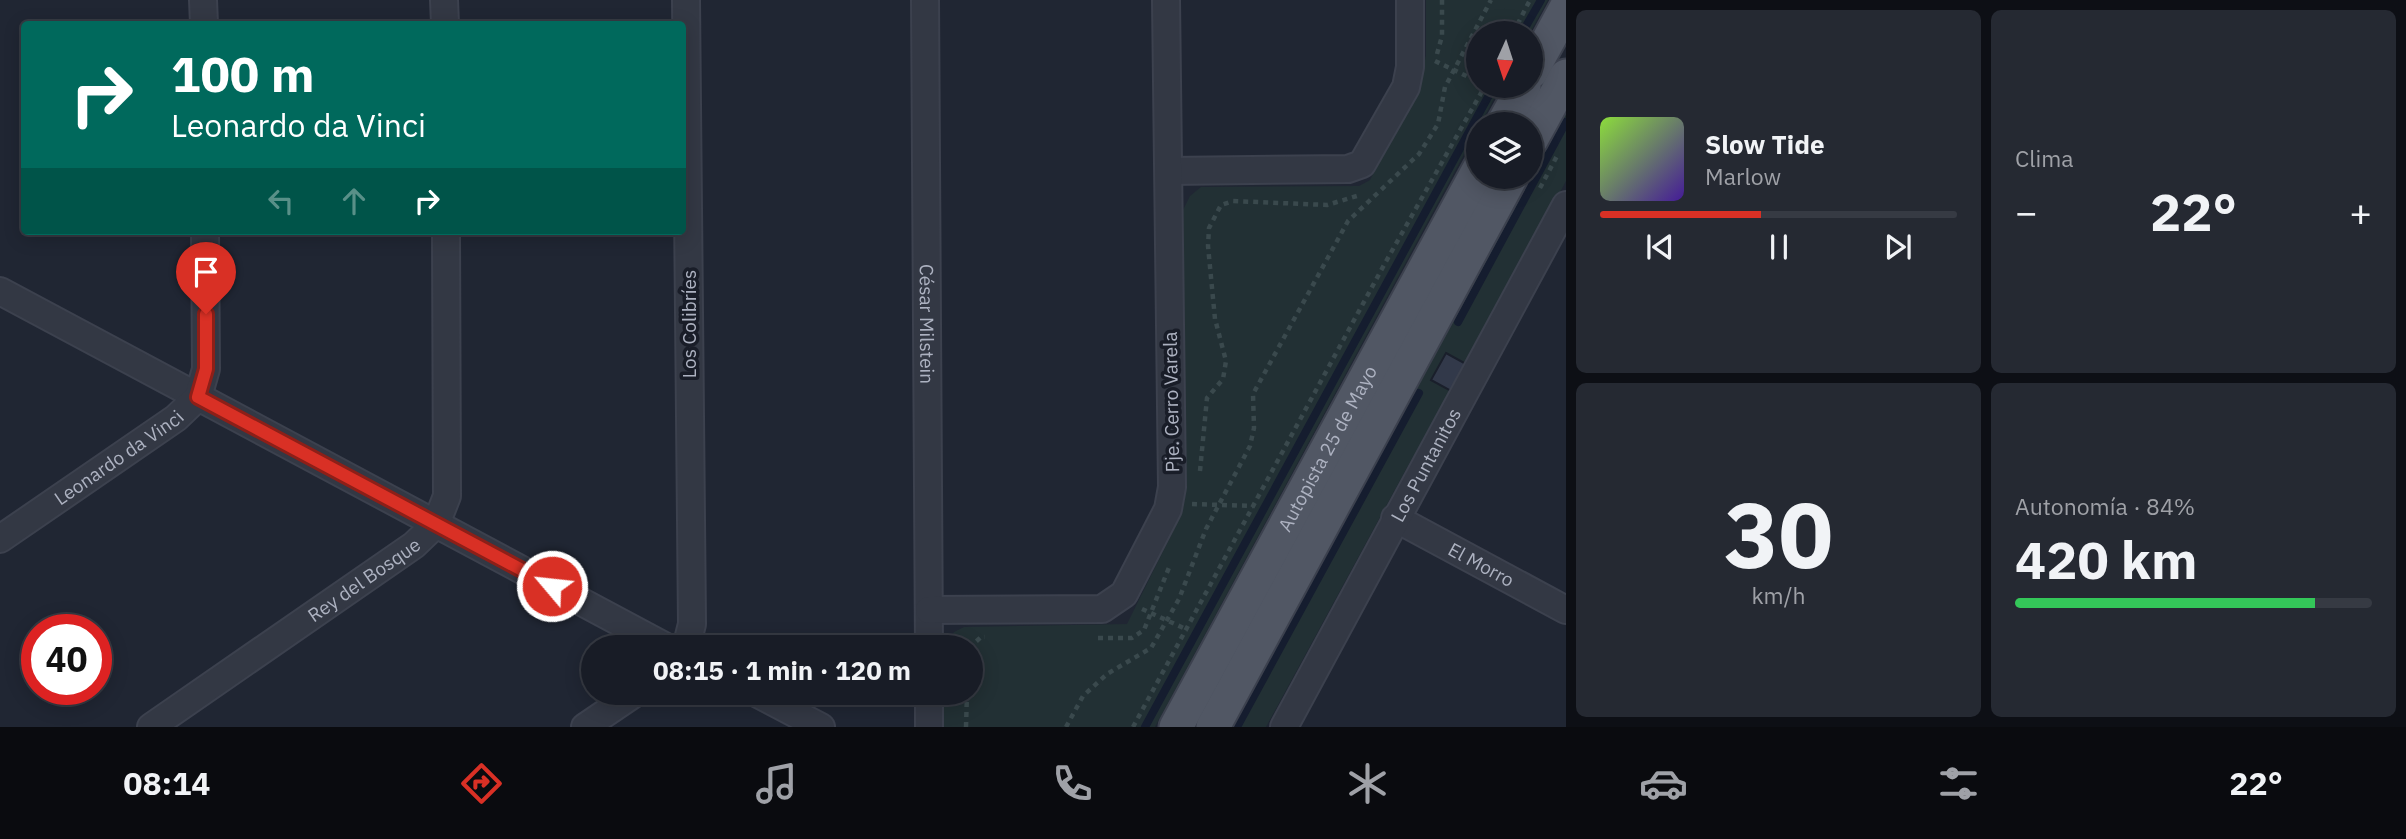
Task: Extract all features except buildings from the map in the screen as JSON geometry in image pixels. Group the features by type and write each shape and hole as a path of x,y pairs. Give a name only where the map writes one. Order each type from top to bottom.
{"main road":[{"path":"1544,48 1566,8"},
{"path":"1543,118 1566,76"},
{"name":"Autopista 25 de Mayo","path":"1176,727 1468,189"},
{"name":"Autopista 25 de Mayo","path":"1213,727 1504,189"}],"street":[{"path":"204,0 204,21"},
{"path":"444,0 444,21"},
{"name":"Los Colibríes","path":"686,0 692,624 689,635"},
{"name":"César Milstein","path":"925,0 929,635"},
{"name":"Pje. Cerro Varela","path":"1119,598 1124,594 1168,509 1185,507 1172,487 1166,0"},
{"path":"1169,172 1348,169 1362,164 1406,88 1410,67 1410,0"},
{"name":"Los Puntanitos","path":"1284,727 1566,205"},
{"name":"Leonardo da Vinci","path":"0,539 176,418 198,397 206,369 205,235"},
{"name":"Rey del Bosque","path":"151,727 415,545 436,524 447,496 446,235"},
{"path":"0,291 644,635"},
{"name":"El Morro","path":"1395,518 1566,610"},
{"path":"929,610 1102,609 1119,598"},
{"path":"585,727 617,705"},
{"path":"778,705 821,727"},
{"path":"929,705 929,727"}],"path":[{"path":"1429,73 1442,36 1442,0"},
{"path":"1066,727 1083,696 1107,674 1150,648 1167,620 1179,599 1206,529 1250,446 1254,428 1253,394 1348,221 1370,197 1410,163 1438,124 1445,87 1491,0"},
{"path":"1520,21 1531,0"},
{"path":"1434,60 1466,76"},
{"path":"1133,727 1384,265 1478,98"},
{"path":"1199,482 1207,398 1223,379 1226,361 1215,319 1208,246 1209,228 1216,212 1221,205 1233,201 1327,205 1360,195 1368,188"},
{"path":"1185,507 1198,495"},
{"path":"1185,507 1254,506"},
{"path":"1091,638 1132,638 1144,630 1172,562"},
{"path":"1119,598 1186,629"},
{"path":"983,637 995,637"},
{"path":"966,727 967,705"}],"shaded area":[{"path":"1426,0 1548,0 1537,21 1466,21 1466,98 1495,98 1487,112 1466,112 1466,151 1155,727 944,727 944,705 983,705 983,635 952,635 954,632 964,627 1127,624 1182,513 1186,491 1183,210 1190,196 1201,187 1359,186 1370,180 1423,70 1426,55"},
{"path":"1566,105 1566,181 1451,397 1409,464 1266,727 1230,727 1521,189 1543,189 1543,147"}],"waterway":[{"path":"1529,21 1541,0"},
{"path":"1145,727 1487,98"},
{"path":"1458,322 1566,122"},
{"path":"1237,727 1419,393"}],"route":[{"path":"206,314 206,369 198,397 552,586"}]}
